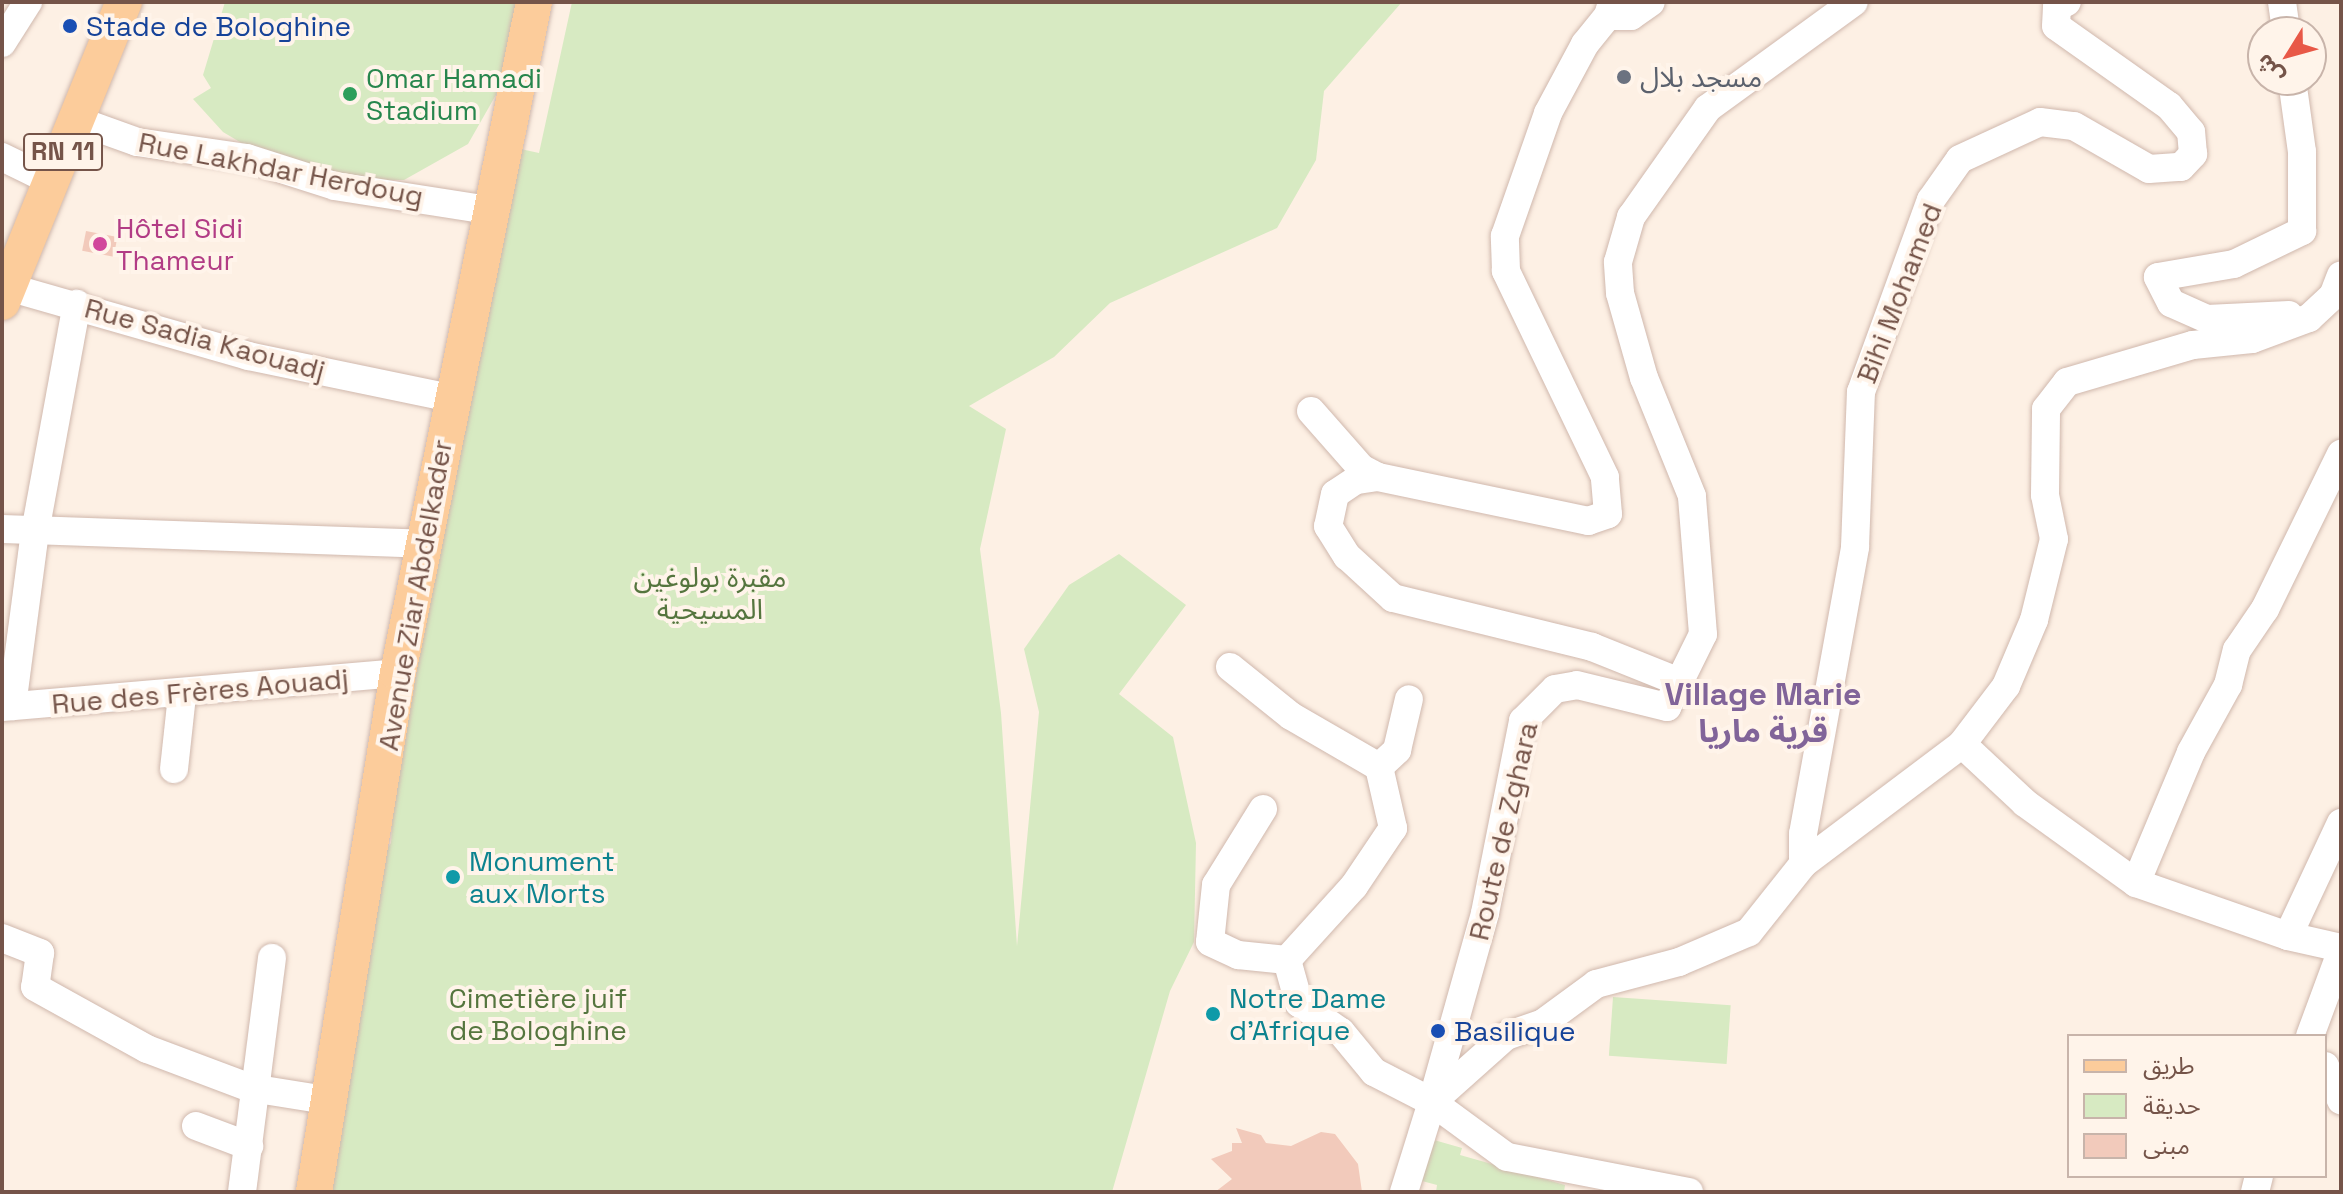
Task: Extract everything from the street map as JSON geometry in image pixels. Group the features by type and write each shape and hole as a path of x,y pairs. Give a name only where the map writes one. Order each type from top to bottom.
{"main road":[{"name":"RN 11","path":"5,295 124,2"},
{"name":"Avenue Ziar Abdelkader","path":"314,1192 326,1100 398,673 488,210 534,2"}],"street":[{"path":"2,43 28,2"},
{"path":"1311,411 1361,468 1378,477 1588,521 1608,514 1605,477 1506,271 1505,236 1548,113 1585,44 1610,9 1631,16 1651,2"},
{"path":"1378,477 1356,480 1335,494 1328,526 1347,556 1393,598 1592,647 1682,683 1703,634 1692,496 1631,336 1618,262 1631,217 1708,108 1854,2"},
{"name":"Bihi Mohamed","path":"1803,864 1803,834 1855,547 1861,392 1931,200 1960,159 2040,122 2074,126 2149,169 2181,167 2193,154 2191,132 2169,106 2118,63 2056,26 2057,7 2067,2"},
{"path":"2294,96 2302,152 2302,231 2234,264 2158,277 2171,303 2207,319 2284,317 2337,285"},
{"name":"Rue Lakhdar Herdoug","path":"76,120 137,142 247,158 335,186 488,210"},
{"path":"2,157 51,181"},
{"path":"1404,1192 1439,1110 1506,1036 1543,1023 1596,984 1679,962 1749,932 1803,864 1962,744 2006,686 2034,620 2054,539 2045,495 2046,409 2067,382 2193,345 2252,339 2309,318 2337,285"},
{"name":"Rue Sadia Kaouadj","path":"5,295 77,304 248,356 450,398"},
{"path":"7,706 77,304"},
{"path":"2136,883 2191,752 2228,685 2237,650 2265,609 2341,454"},
{"path":"2,529 424,544"},
{"path":"1230,667 1291,716 1379,767 1393,828 1354,886 1287,960"},
{"name":"Rue des Frères Aouadj","path":"7,706 182,695 398,673"},
{"name":"Route de Zghara","path":"1439,1110 1485,913 1523,721 1555,689 1577,685 1654,708 1667,707 1682,683"},
{"path":"174,769 182,695"},
{"path":"1379,767 1397,750 1409,699"},
{"path":"1962,744 2025,803 2136,883 2288,936 2341,950 2311,1034"},
{"path":"1263,809 1216,885 1210,942 1238,955 1287,960"},
{"path":"2288,936 2341,823"},
{"path":"2,938 40,953 35,987 147,1049 251,1088 326,1100"},
{"path":"242,1192 249,1146 251,1088 272,958"},
{"path":"1287,960 1299,1003 1341,1032 1374,1072 1439,1110 1507,1157 1689,1192"},
{"path":"196,1126 249,1146"}],"green space":[{"name":"Omar Hamadi Stadium","path":"225,2 521,2 501,86 468,144 404,180 340,180 255,151 223,132 193,99 211,88 203,75"},
{"name":"مقبرة بولوغين المسيحية","path":"572,2 1402,2 1324,91 1316,160 1277,228 1110,303 1054,357 969,406 1006,429 980,549 1001,713 1017,946 1039,712 1024,649 1069,585 1119,554 1186,605 1119,694 1173,737 1196,843 1194,942 1170,991 1112,1192 326,1192 382,857 391,843 394,789 516,148 539,153"},
{"path":"1613,997 1731,1005 1727,1064 1609,1056"},
{"path":"1427,1138 1462,1148 1460,1155 1565,1185 1564,1192 1436,1192 1437,1185 1422,1181"}],"building":[{"name":"Hôtel Sidi Thameur","path":"86,231 117,237 114,257 82,251"},
{"path":"1236,1128 1261,1135 1266,1143 1291,1146 1321,1132 1335,1134 1358,1164 1362,1192 1215,1192 1232,1179 1211,1159 1232,1151 1232,1143 1242,1143"}],"place":[{"name":"Stade de Bologhine","path":"70,26"},
{"name":"مسجد بلال","path":"1624,77"},
{"name":"Omar Hamadi Stadium","path":"350,94"},
{"name":"Hôtel Sidi Thameur","path":"100,244"},
{"name":"Monument aux Morts","path":"453,877"},
{"name":"Notre Dame d'Afrique","path":"1213,1014"},
{"name":"Basilique","path":"1438,1031"}],"district":[{"name":"Village Marie قرية ماريا","path":"1763,714"}],"park label":[{"name":"Cimetière juif de Bologhine","path":"538,1014"}]}
